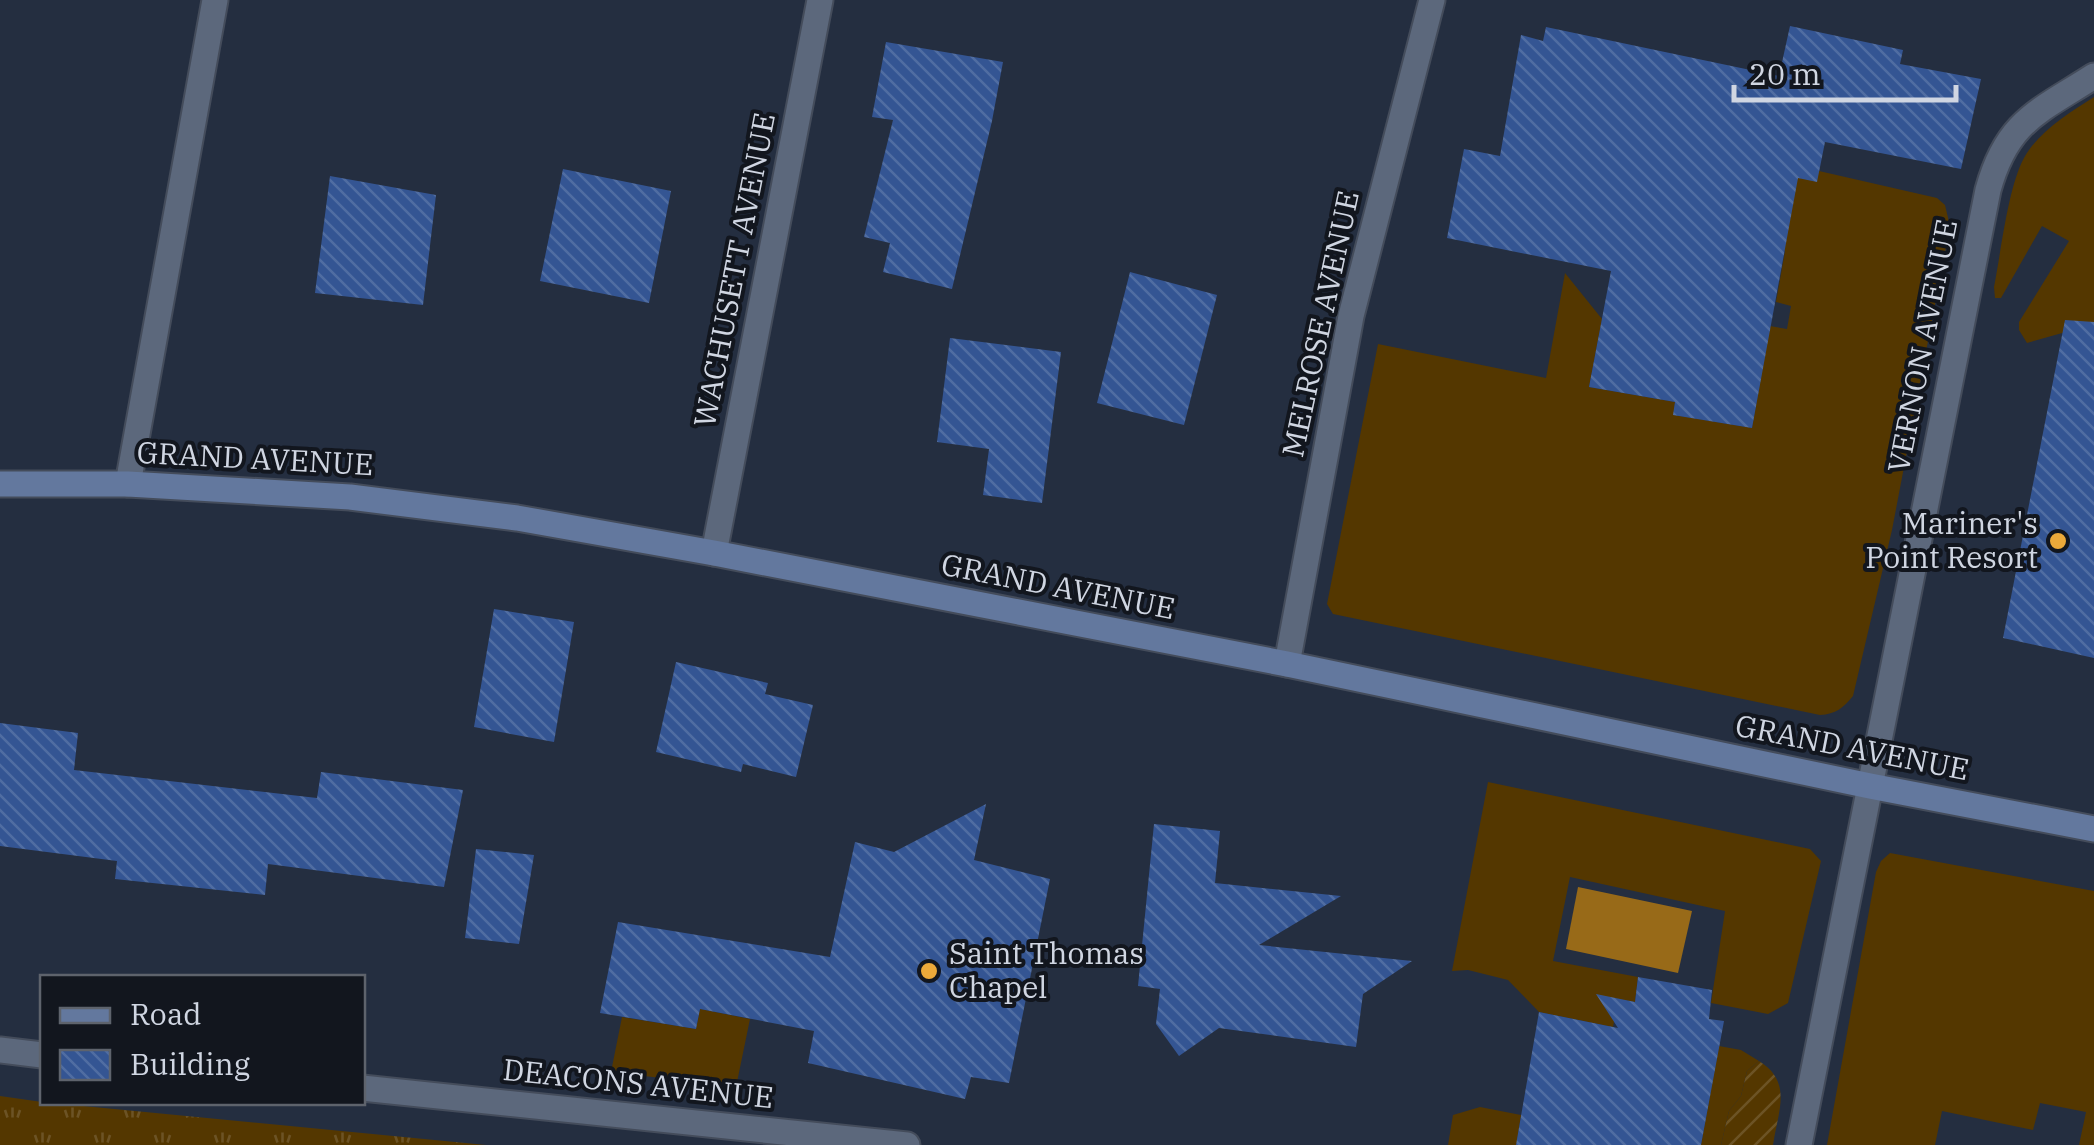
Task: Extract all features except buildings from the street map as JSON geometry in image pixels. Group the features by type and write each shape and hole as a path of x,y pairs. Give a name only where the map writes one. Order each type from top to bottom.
{"main road":[{"name":"GRAND AVENUE","path":"0,484 128,484 390,500 714,553 1287,664 1870,786 2094,828"}],"street":[{"path":"128,484 215,0"},
{"name":"WACHUSETT AVENUE","path":"714,553 820,0"},
{"name":"MELROSE AVENUE","path":"1287,664 1351,316 1432,0"},
{"name":"VERNON AVENUE","path":"1799,1145 1956,344 1997,158 2009,137 2027,119 2094,76"},
{"path":"0,1050 40,1055"},
{"name":"DEACONS AVENUE","path":"365,1088 906,1145"}],"green space":[{"path":"2094,97 2094,324 2027,343 2019,322 2069,241 2042,226 2001,298 1995,298 2018,170 2037,140"},
{"path":"1819,171 1937,198 1945,205 1950,226 1892,530 1853,696 1846,704 1835,712 1820,715 1333,614 1327,604 1378,344 1546,378 1565,273 1602,319 1589,387 1675,402 1674,415 1752,428 1770,326 1787,329 1791,306 1776,302 1785,251 1767,248 1779,174"},
{"path":"1488,782 1810,849 1821,861 1788,1003 1768,1014 1711,1003 1725,911 1570,877 1553,961 1638,977 1635,1002 1618,999 1613,1027 1539,1012 1508,980 1468,970 1452,971"},
{"path":"1890,853 2094,891 2094,1145 2079,1145 2086,1112 2040,1103 2033,1130 1942,1111 1935,1145 1827,1145 1876,872"},
{"path":"700,1009 750,1019 736,1087 611,1072 622,1017 696,1029"},
{"path":"1719,1046 1741,1050 1759,1061 1747,1071 1741,1096 1729,1111 1721,1145 1701,1145"},
{"path":"1759,1061 1770,1069 1780,1088 1773,1145 1721,1145 1729,1111 1741,1096 1747,1071"},
{"path":"0,1096 40,1102 40,1105 486,1145 0,1145"},
{"path":"1480,1107 1521,1115 1517,1141 1536,1145 1448,1145 1453,1115"}],"shaded area":[{"path":"1578,887 1692,911 1678,973 1566,949"}],"place":[{"name":"Mariner's Point Resort","path":"2058,541"},
{"name":"Saint Thomas Chapel","path":"929,971"}]}
